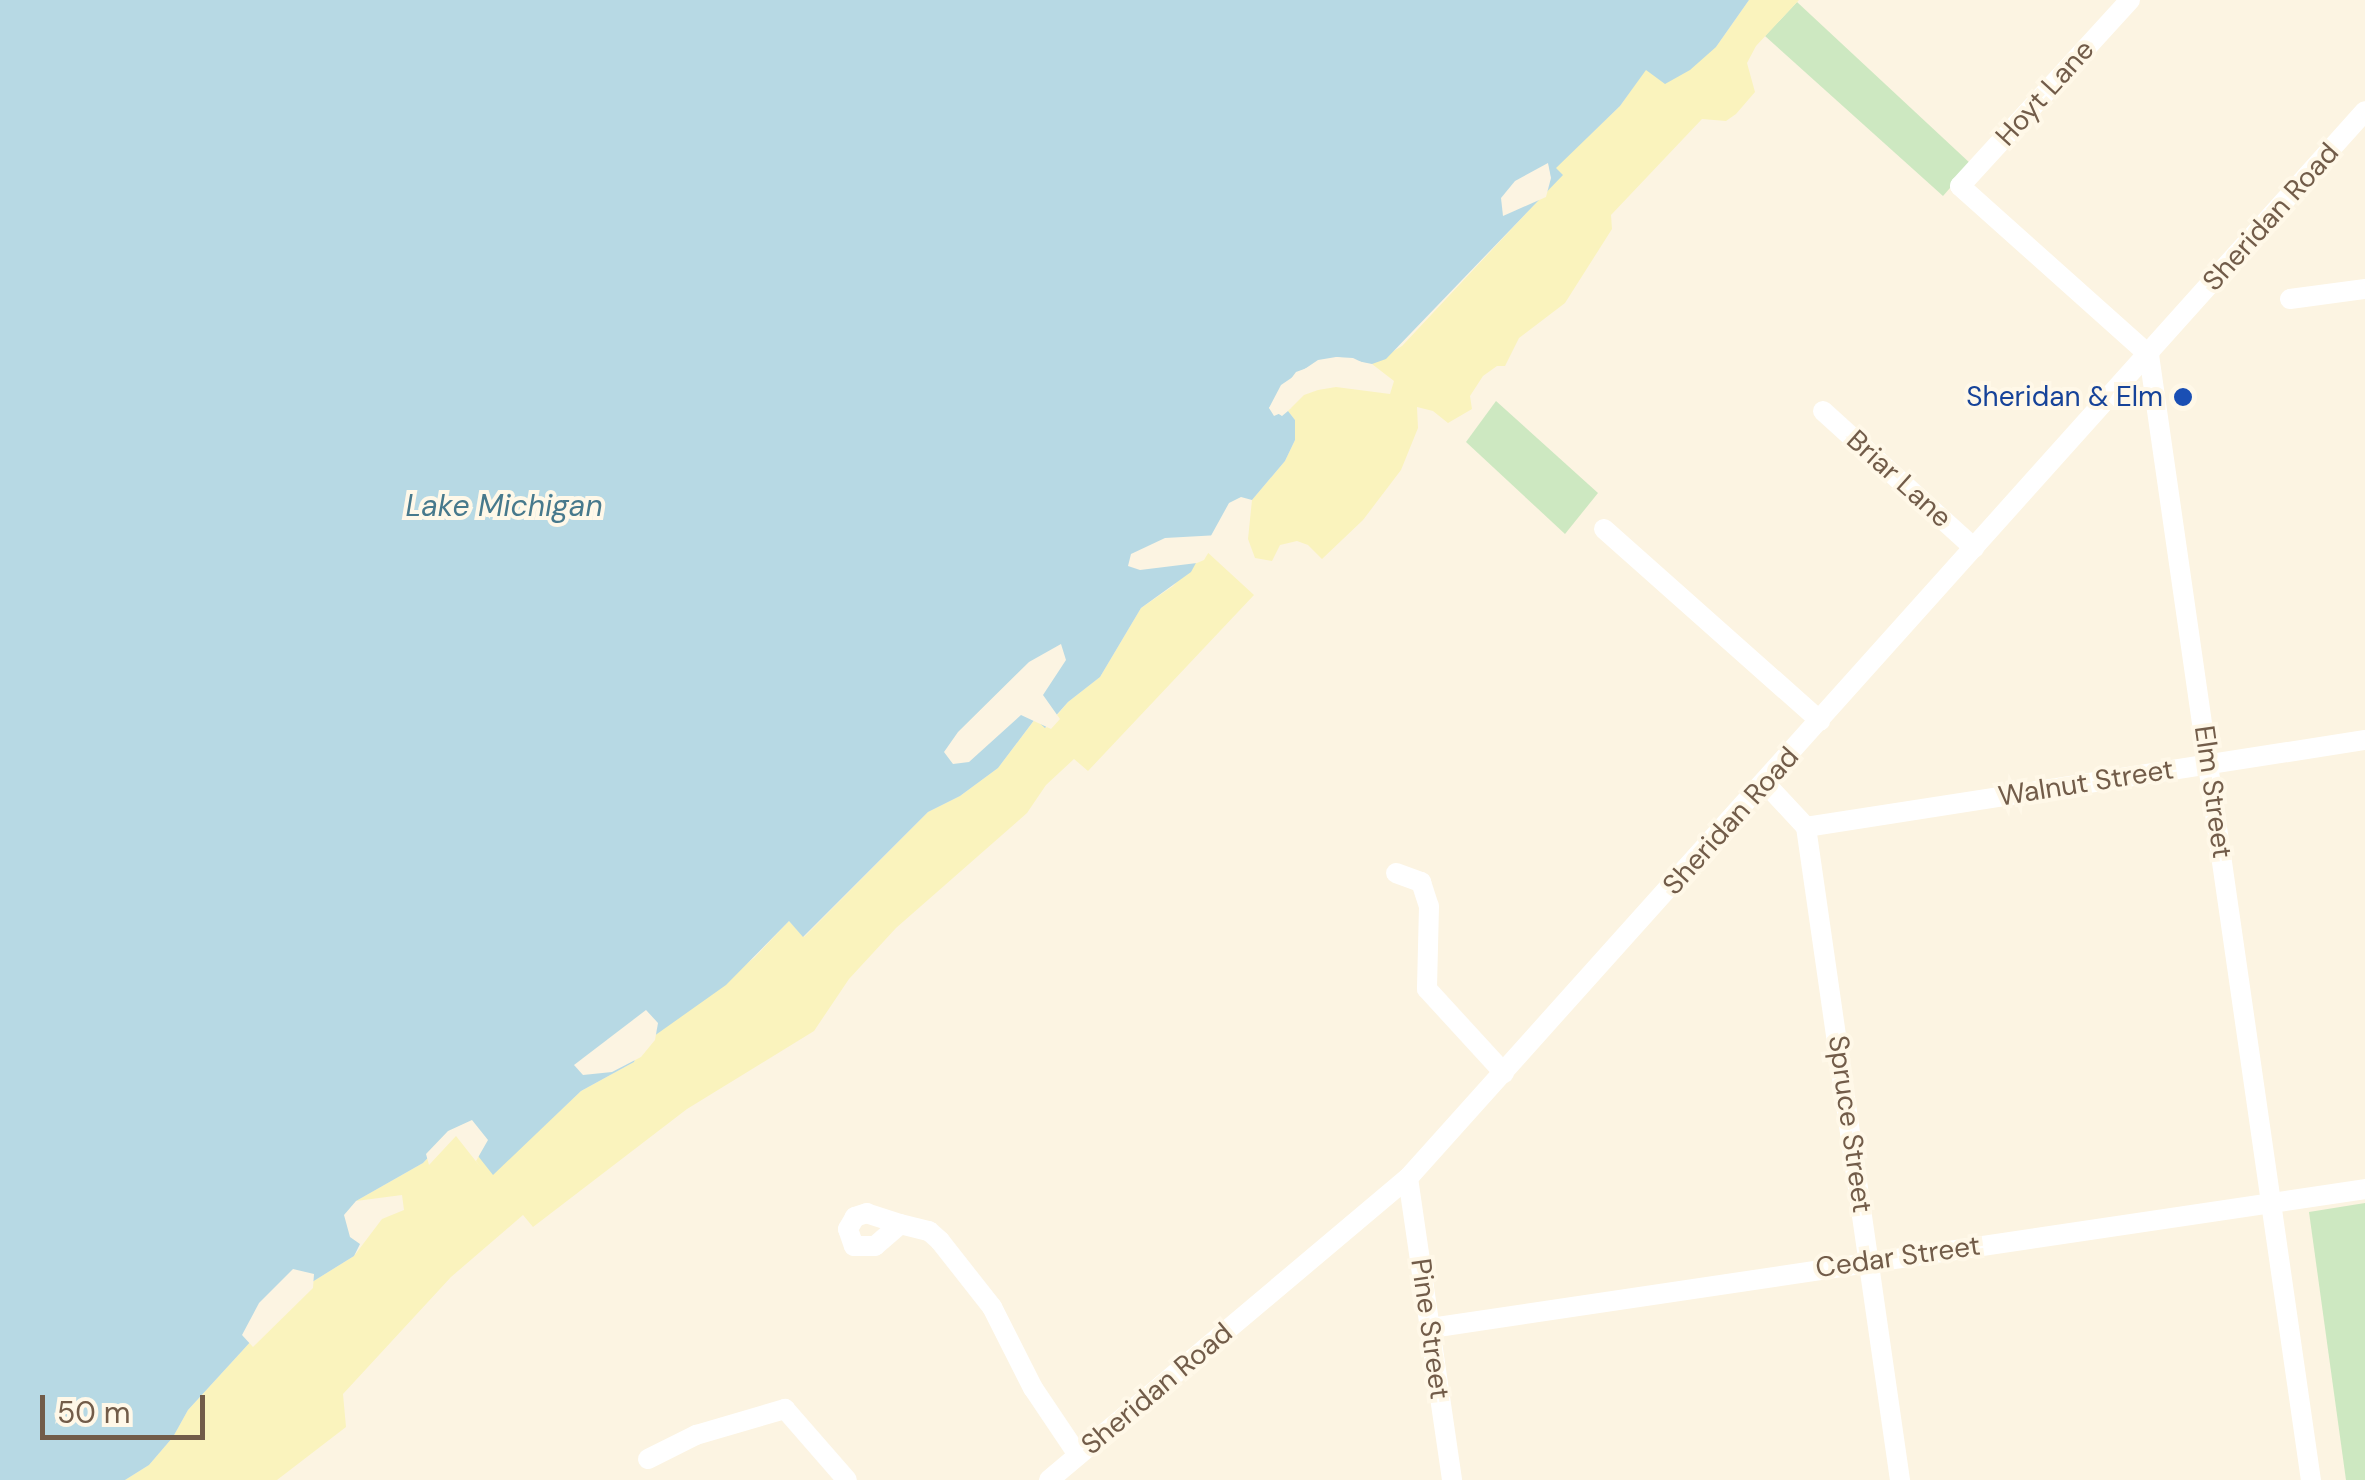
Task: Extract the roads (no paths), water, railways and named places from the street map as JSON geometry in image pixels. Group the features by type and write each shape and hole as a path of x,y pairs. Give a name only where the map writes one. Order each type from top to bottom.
{"street":[{"name":"Hoyt Lane","path":"2130,0 1960,186 2149,355"},
{"name":"Sheridan Road","path":"1049,1480 1408,1178 2365,111"},
{"path":"2290,299 2365,289"},
{"name":"Elm Street","path":"2149,355 2312,1480"},
{"name":"Briar Lane","path":"1823,411 1974,548"},
{"path":"1604,529 1820,721"},
{"name":"Walnut Street","path":"1806,827 2365,740"},
{"path":"1765,783 1806,827"},
{"name":"Spruce Street","path":"1806,827 1900,1480"},
{"path":"1396,874 1421,882 1429,906 1427,989 1504,1072"},
{"name":"Pine Street","path":"1408,1178 1452,1480"},
{"name":"Cedar Street","path":"1430,1328 2365,1189"},
{"path":"900,1224 930,1231 992,1307 1033,1388 1078,1455"},
{"path":"648,1459 696,1435 785,1409 848,1480"}],"water":[{"name":"Lake Michigan","path":"0,0 1749,0 1716,47 1690,70 1665,84 1646,70 1620,106 1556,168 1563,175 1386,359 1372,364 1337,357 1296,372 1269,408 1282,416 1288,411 1295,420 1295,440 1285,461 1252,500 1241,497 1229,503 1191,572 1141,608 1100,677 1068,702 1045,728 1035,719 998,768 960,796 928,812 803,937 789,921 726,985 640,1046 634,1062 581,1091 493,1175 456,1128 423,1163 356,1201 344,1215 350,1237 360,1244 354,1256 296,1292 188,1410 173,1437 149,1465 125,1480 0,1480"}],"place":[{"name":"Sheridan & Elm","path":"2183,397"}]}
